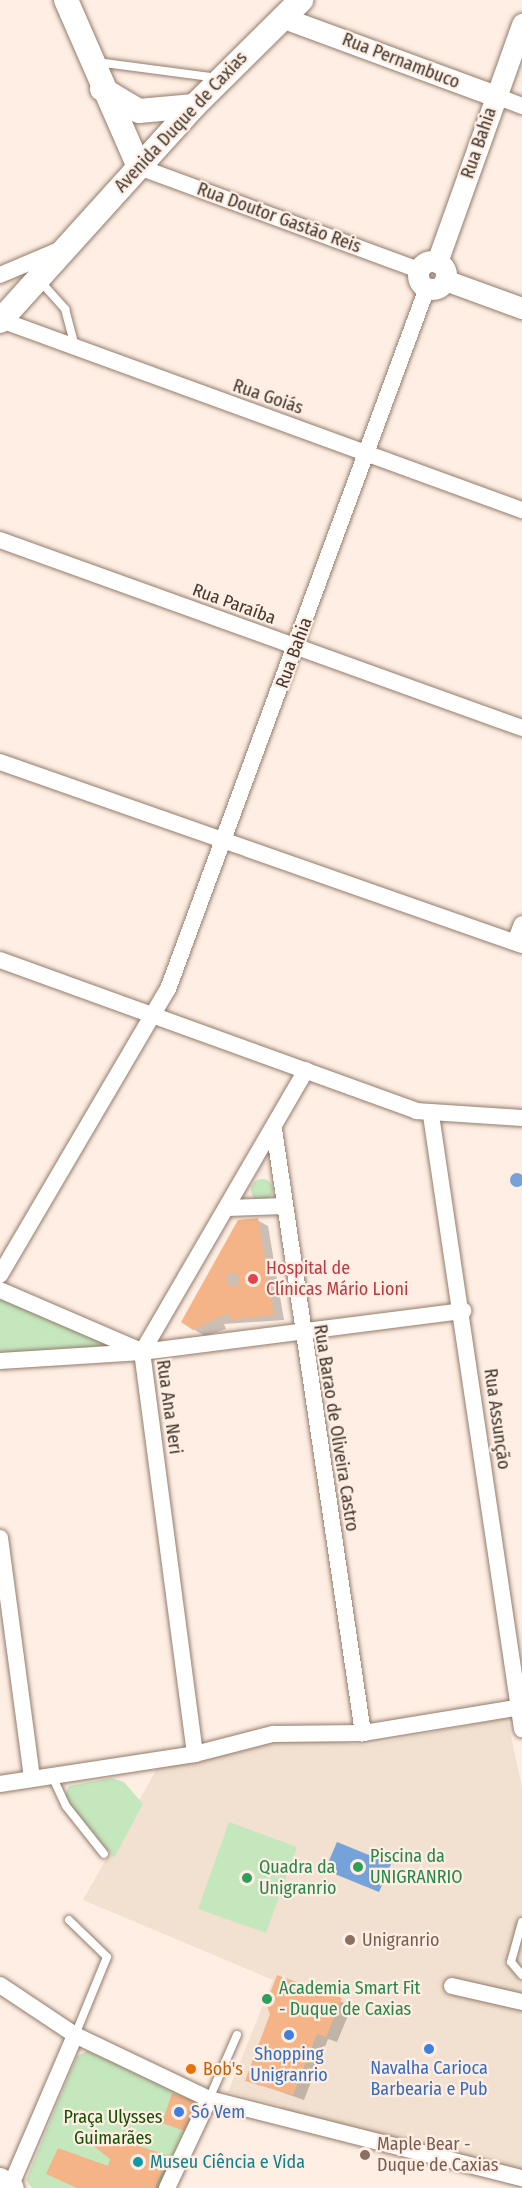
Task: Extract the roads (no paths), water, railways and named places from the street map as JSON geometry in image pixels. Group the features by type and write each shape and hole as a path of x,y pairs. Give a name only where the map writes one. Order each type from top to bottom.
{"main road":[{"path":"66,0 102,89 139,166"},
{"name":"Avenida Duque de Caxias","path":"0,321 194,106 280,17 302,0"},
{"path":"102,89 139,111 194,106"}],"street":[{"name":"Rua Pernambuco","path":"280,17 522,106"},
{"name":"Rua Bahia","path":"0,1275 156,1016 296,647 522,24"},
{"name":"Rua Doutor Gastão Reis","path":"139,166 522,308"},
{"name":"Avenida Duque de Caxias","path":"0,275 65,247"},
{"name":"Rua Goiás","path":"0,321 522,510"},
{"name":"Rua Paraíba","path":"0,540 522,728"},
{"path":"0,762 518,944 522,924"},
{"path":"0,960 431,1114 522,1118"},
{"name":"Rua Ana Neri","path":"195,1754 142,1352 274,1129 306,1070"},
{"name":"Rua Assunção","path":"431,1114 463,1311 521,1708 522,1729"},
{"name":"Rua Barao de Oliveira Castro","path":"274,1129 301,1328 363,1733"},
{"path":"228,1208 284,1206"},
{"path":"0,1290 142,1352"},
{"path":"0,1361 142,1352 301,1328 463,1311"},
{"path":"0,1538 32,1779"},
{"path":"0,1784 195,1754 273,1734 363,1733 521,1708"},
{"path":"0,1985 75,2035 209,2099 522,2178"},
{"path":"452,1986 522,2002"},
{"path":"7,2185 75,2035"},
{"path":"167,2188 209,2099"}],"lane":[{"path":"91,62 221,78"},
{"path":"38,279 65,309 76,348"},
{"path":"52,1776 78,1825 104,1854"},
{"path":"69,1920 107,1957 75,2035"},
{"path":"522,1922 511,1962 522,1975"},
{"path":"209,2099 237,2035"}],"water":[{"path":"514,1173 520,1173 524,1180 520,1187 514,1187 510,1183 510,1177"},
{"name":"Piscina da UNIGRANRIO","path":"337,1842 391,1864 379,1892 325,1870"}],"place":[{"name":"Hospital de Clínicas Mário Lioni","path":"253,1279"},
{"name":"Piscina da UNIGRANRIO","path":"358,1867"},
{"name":"Quadra da Unigranrio","path":"247,1878"},
{"name":"Unigranrio","path":"350,1940"},
{"name":"Academia Smart Fit - Duque de Caxias","path":"267,1999"},
{"name":"Shopping Unigranrio","path":"289,2035"},
{"name":"Navalha Carioca Barbearia e Pub","path":"429,2049"},
{"name":"Bob's","path":"191,2069"},
{"name":"Só Vem","path":"179,2112"},
{"name":"Maple Bear - Duque de Caxias","path":"365,2155"},
{"name":"Museu Ciência e Vida","path":"138,2162"}],"park label":[{"name":"Praça Ulysses Guimarães","path":"113,2128"}]}
